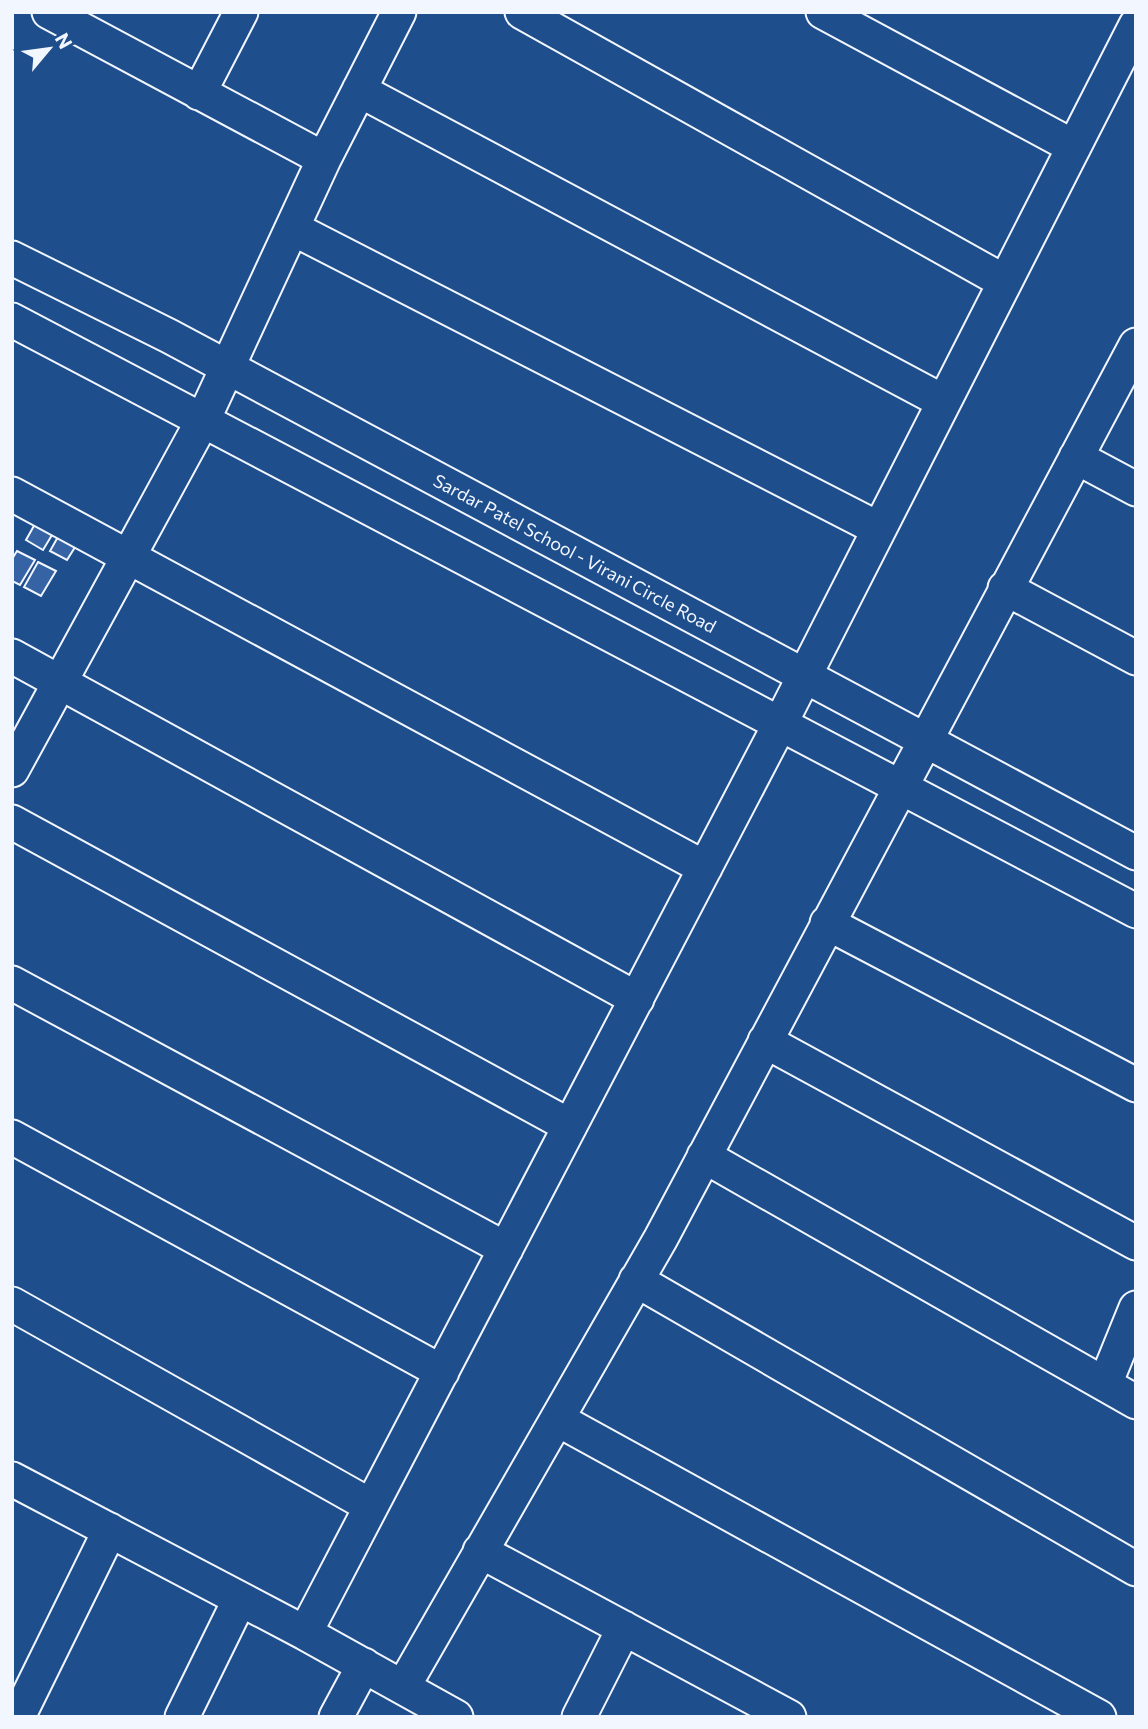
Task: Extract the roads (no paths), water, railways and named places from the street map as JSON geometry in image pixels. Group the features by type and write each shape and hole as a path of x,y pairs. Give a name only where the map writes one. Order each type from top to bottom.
{"street":[{"path":"49,12 89,22 199,93 324,159"},
{"path":"199,93 241,12"},
{"path":"12,770 202,420 324,159 399,12"},
{"path":"522,12 1005,282"},
{"path":"822,12 1074,147"},
{"path":"1128,12 1136,16"},
{"path":"305,1633 780,724 1136,25"},
{"path":"359,90 944,402"},
{"path":"292,228 879,529"},
{"name":"Sardar Patel School - Virani Circle Road","path":"12,258 228,368 1136,853"},
{"path":"12,320 1136,911"},
{"path":"402,1687 557,1419 704,1156 1136,345"},
{"path":"1076,457 1136,489"},
{"path":"12,494 705,868"},
{"path":"1006,588 1136,658"},
{"path":"12,656 637,999"},
{"path":"12,822 570,1126"},
{"path":"827,923 1136,1085"},
{"path":"12,983 506,1249"},
{"path":"765,1041 1136,1242"},
{"path":"12,1137 442,1372"},
{"path":"704,1156 1136,1402"},
{"path":"636,1280 1136,1569"},
{"path":"12,1304 371,1506"},
{"path":"1105,1384 1136,1308"},
{"path":"557,1419 1099,1717"},
{"path":"12,1479 305,1633 456,1717"},
{"path":"18,1717 110,1530"},
{"path":"480,1551 789,1717"},
{"path":"182,1717 240,1599"},
{"path":"579,1717 624,1628"},
{"path":"336,1717 364,1665"}]}
